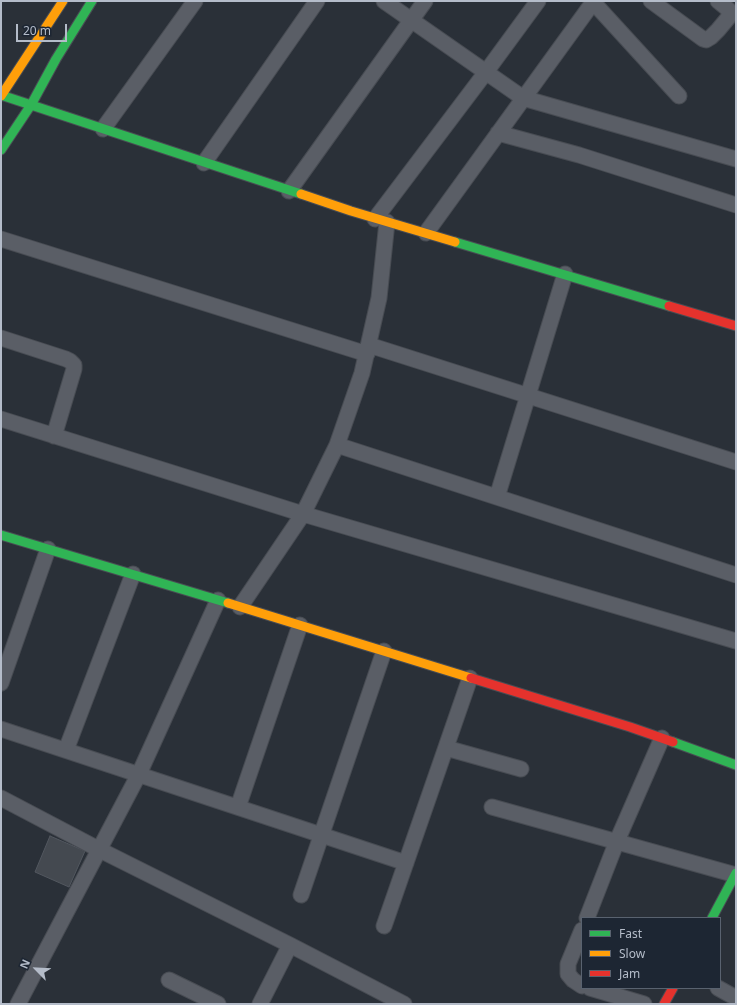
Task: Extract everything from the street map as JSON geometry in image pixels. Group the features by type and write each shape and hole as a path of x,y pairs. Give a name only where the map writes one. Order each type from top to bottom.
{"street":[{"path":"63,1 1,95 381,220 736,326"},
{"path":"1,150 31,105 56,59 92,1"},
{"path":"103,129 194,1"},
{"path":"204,162 317,1"},
{"path":"384,1 524,98 736,158"},
{"path":"289,191 425,1"},
{"path":"240,607 303,514 337,445 362,373 379,298 381,220 538,1"},
{"path":"651,1 706,40 715,34 728,18 729,10 718,1"},
{"path":"426,234 593,2 679,96"},
{"path":"498,133 579,155 736,205"},
{"path":"1,239 528,396 736,462"},
{"path":"496,497 565,274"},
{"path":"1,338 66,359 74,365 74,370 54,436"},
{"path":"1,419 303,514 736,641"},
{"path":"337,445 736,575"},
{"path":"1,535 133,574 630,727 736,764"},
{"path":"1,683 48,549"},
{"path":"66,750 133,574"},
{"path":"23,1002 139,774 218,600"},
{"path":"238,807 300,625"},
{"path":"301,895 384,651"},
{"path":"384,926 470,678"},
{"path":"1,729 406,863"},
{"path":"587,917 617,842 662,738"},
{"path":"446,748 521,769"},
{"path":"1,798 100,850 404,1004"},
{"path":"492,807 736,874 713,917"},
{"path":"581,932 568,964 568,974 581,985"},
{"path":"260,1004 290,945"},
{"path":"169,980 218,1004"},
{"path":"593,989 644,1004"},
{"path":"664,1004 672,989"},
{"path":"720,989 736,998"}],"building":[{"path":"50,836 85,851 69,887 35,872"}],"traffic: fast":[{"path":"1,150 31,105 56,59 92,1"},
{"path":"1,95 301,194"},
{"path":"455,242 669,306"},
{"path":"1,535 228,603"},
{"path":"673,742 736,765"},
{"path":"713,917 736,873"}],"traffic: slow":[{"path":"1,96 63,1"},
{"path":"301,194 351,211 455,242"},
{"path":"228,603 471,678"}],"traffic: jam":[{"path":"669,306 736,326"},
{"path":"471,678 630,727 673,742"},
{"path":"664,1004 672,989"}]}
